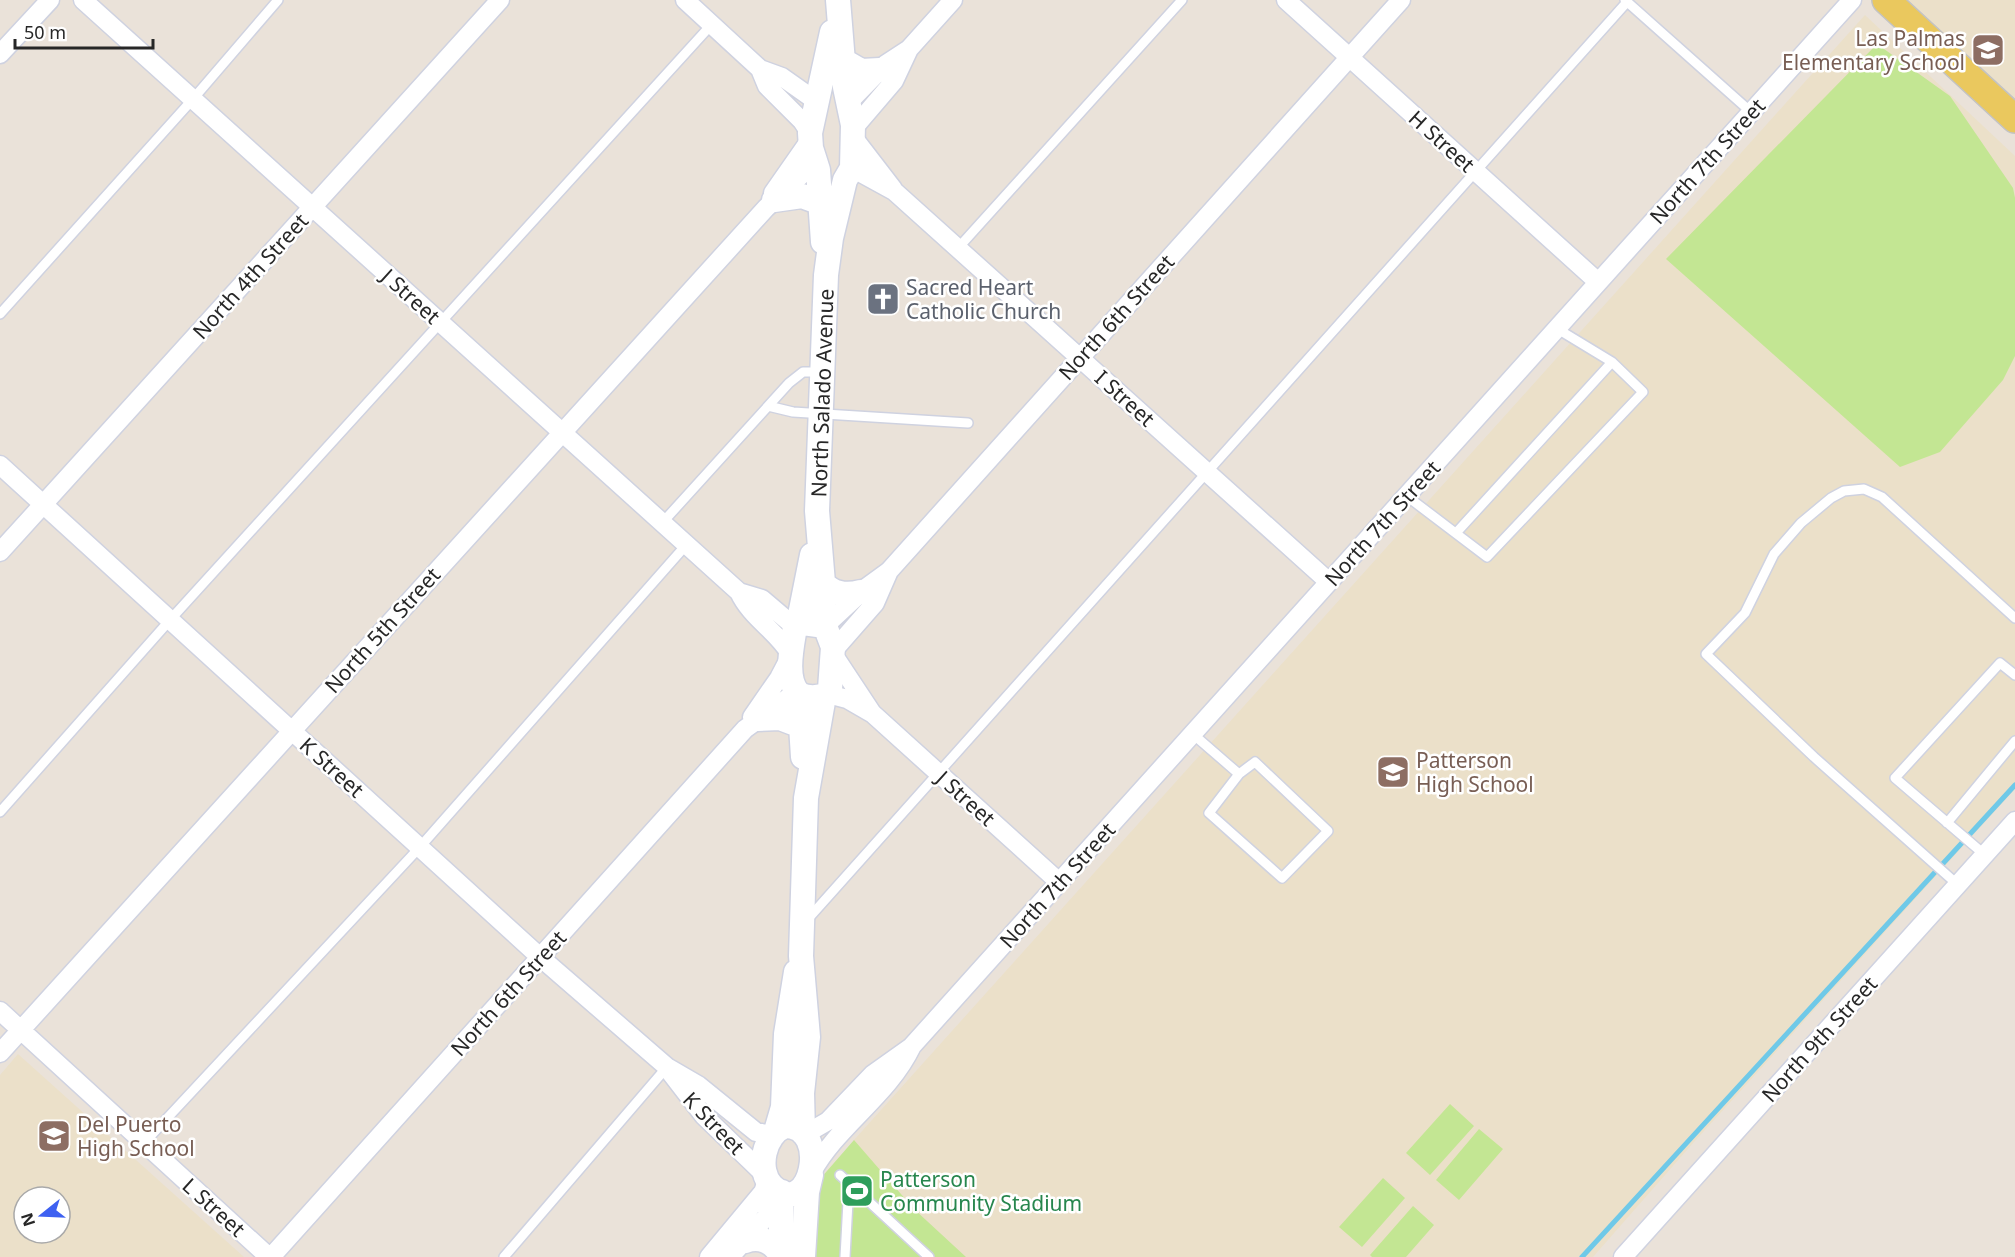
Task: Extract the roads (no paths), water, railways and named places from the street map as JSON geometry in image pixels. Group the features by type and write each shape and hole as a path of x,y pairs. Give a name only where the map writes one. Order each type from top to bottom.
{"main road":[{"name":"North Salado Avenue","path":"806,798 833,653 823,625 818,511 820,414 826,275 831,238 850,170 853,133 842,60 837,0"},
{"name":"North Salado Avenue","path":"826,275 821,203 813,152 817,100 837,0"},
{"path":"1886,0 2015,119"},
{"path":"842,60 861,71 880,69"},
{"path":"770,204 802,196 821,203"},
{"name":"North Salado Avenue","path":"803,1134 802,1102 808,1037 801,956 806,798 798,693 791,656 811,562 818,511"},
{"path":"822,582 828,588 841,594 861,592"},
{"path":"796,626 808,623 823,625"},
{"path":"798,693 813,698 826,695"},
{"path":"751,724 780,718 801,726"},
{"name":"North Salado Avenue","path":"775,1132 785,1096 789,1010 801,956"},
{"path":"791,1126 803,1134 812,1158 807,1192 788,1256 766,1148 775,1132 791,1126"},
{"path":"773,1185 792,1193 803,1188 811,1173"},
{"path":"737,1249 765,1240 788,1256"}],"street":[{"path":"0,54 50,0"},
{"name":"J Street","path":"83,0 740,592 748,608 783,643 791,656"},
{"name":"North 4th Street","path":"0,552 500,0"},
{"path":"686,0 760,69 782,77 817,100 831,95 848,99 880,69 909,49 953,0"},
{"name":"H Street","path":"1286,0 1598,282"},
{"name":"North 6th Street","path":"823,625 861,592 889,572 1401,0"},
{"name":"North 7th Street","path":"811,1173 825,1152 892,1080 912,1046 1408,497 1556,328 1852,0"},
{"path":"853,133 894,81 909,49"},
{"path":"760,69 767,86 802,121 813,152 833,176 850,170"},
{"name":"I Street","path":"853,133 894,191"},
{"name":"North 5th Street","path":"0,1053 770,204 813,152"},
{"name":"I Street","path":"850,170 894,191 959,247 1329,582"},
{"name":"K Street","path":"0,465 540,957 667,1067 698,1085 756,1132 768,1134 775,1132"},
{"path":"833,653 875,603 889,572"},
{"name":"J Street","path":"740,592 762,599 796,626"},
{"name":"J Street","path":"833,653 873,714"},
{"name":"North 6th Street","path":"270,1257 751,724 791,656"},
{"name":"North 6th Street","path":"751,724 798,693"},
{"name":"J Street","path":"826,695 847,699 873,714 1059,882"},
{"name":"North 9th Street","path":"1623,1257 2015,820"},
{"name":"L Street","path":"0,1011 270,1257"},
{"name":"North 7th Street","path":"803,1134 828,1120 873,1074 912,1046"},
{"name":"K Street","path":"667,1067 675,1082 704,1116 773,1185"},
{"path":"737,1249 771,1210 773,1185"},
{"path":"709,1257 760,1196 773,1185"}],"lane":[{"path":"0,314 193,99 278,0"},
{"path":"959,247 1182,0"},
{"path":"801,926 1476,172 1626,1 1751,112"},
{"path":"0,812 170,620 712,24"},
{"path":"1408,497 1487,557 1642,392 1612,362 1556,328"},
{"path":"1456,533 1612,362"},
{"path":"663,522 789,383 803,372 822,372"},
{"path":"768,406 787,411 820,414 968,423"},
{"path":"1957,884 1814,757 1706,654 1745,613 1774,554 1784,541 1830,498 1854,488 1882,496 2015,618"},
{"path":"144,1143 420,847 687,544"},
{"path":"1985,855 1895,778 2000,663 2015,675"},
{"path":"1194,735 1239,774"},
{"path":"1947,823 2015,741"},
{"path":"1255,762 1328,831 1282,878 1209,813 1239,774 1255,762"},
{"path":"504,1257 667,1067"},
{"path":"840,1175 928,1257"},
{"path":"845,1257 849,1183"}],"waterway":[{"path":"1582,1257 2015,785"}],"place":[{"name":"Las Palmas Elementary School","path":"1988,50"},
{"name":"Sacred Heart Catholic Church","path":"883,299"},
{"name":"Patterson High School","path":"1393,772"},
{"name":"Del Puerto High School","path":"54,1136"},
{"name":"Patterson Community Stadium","path":"857,1191"}]}
